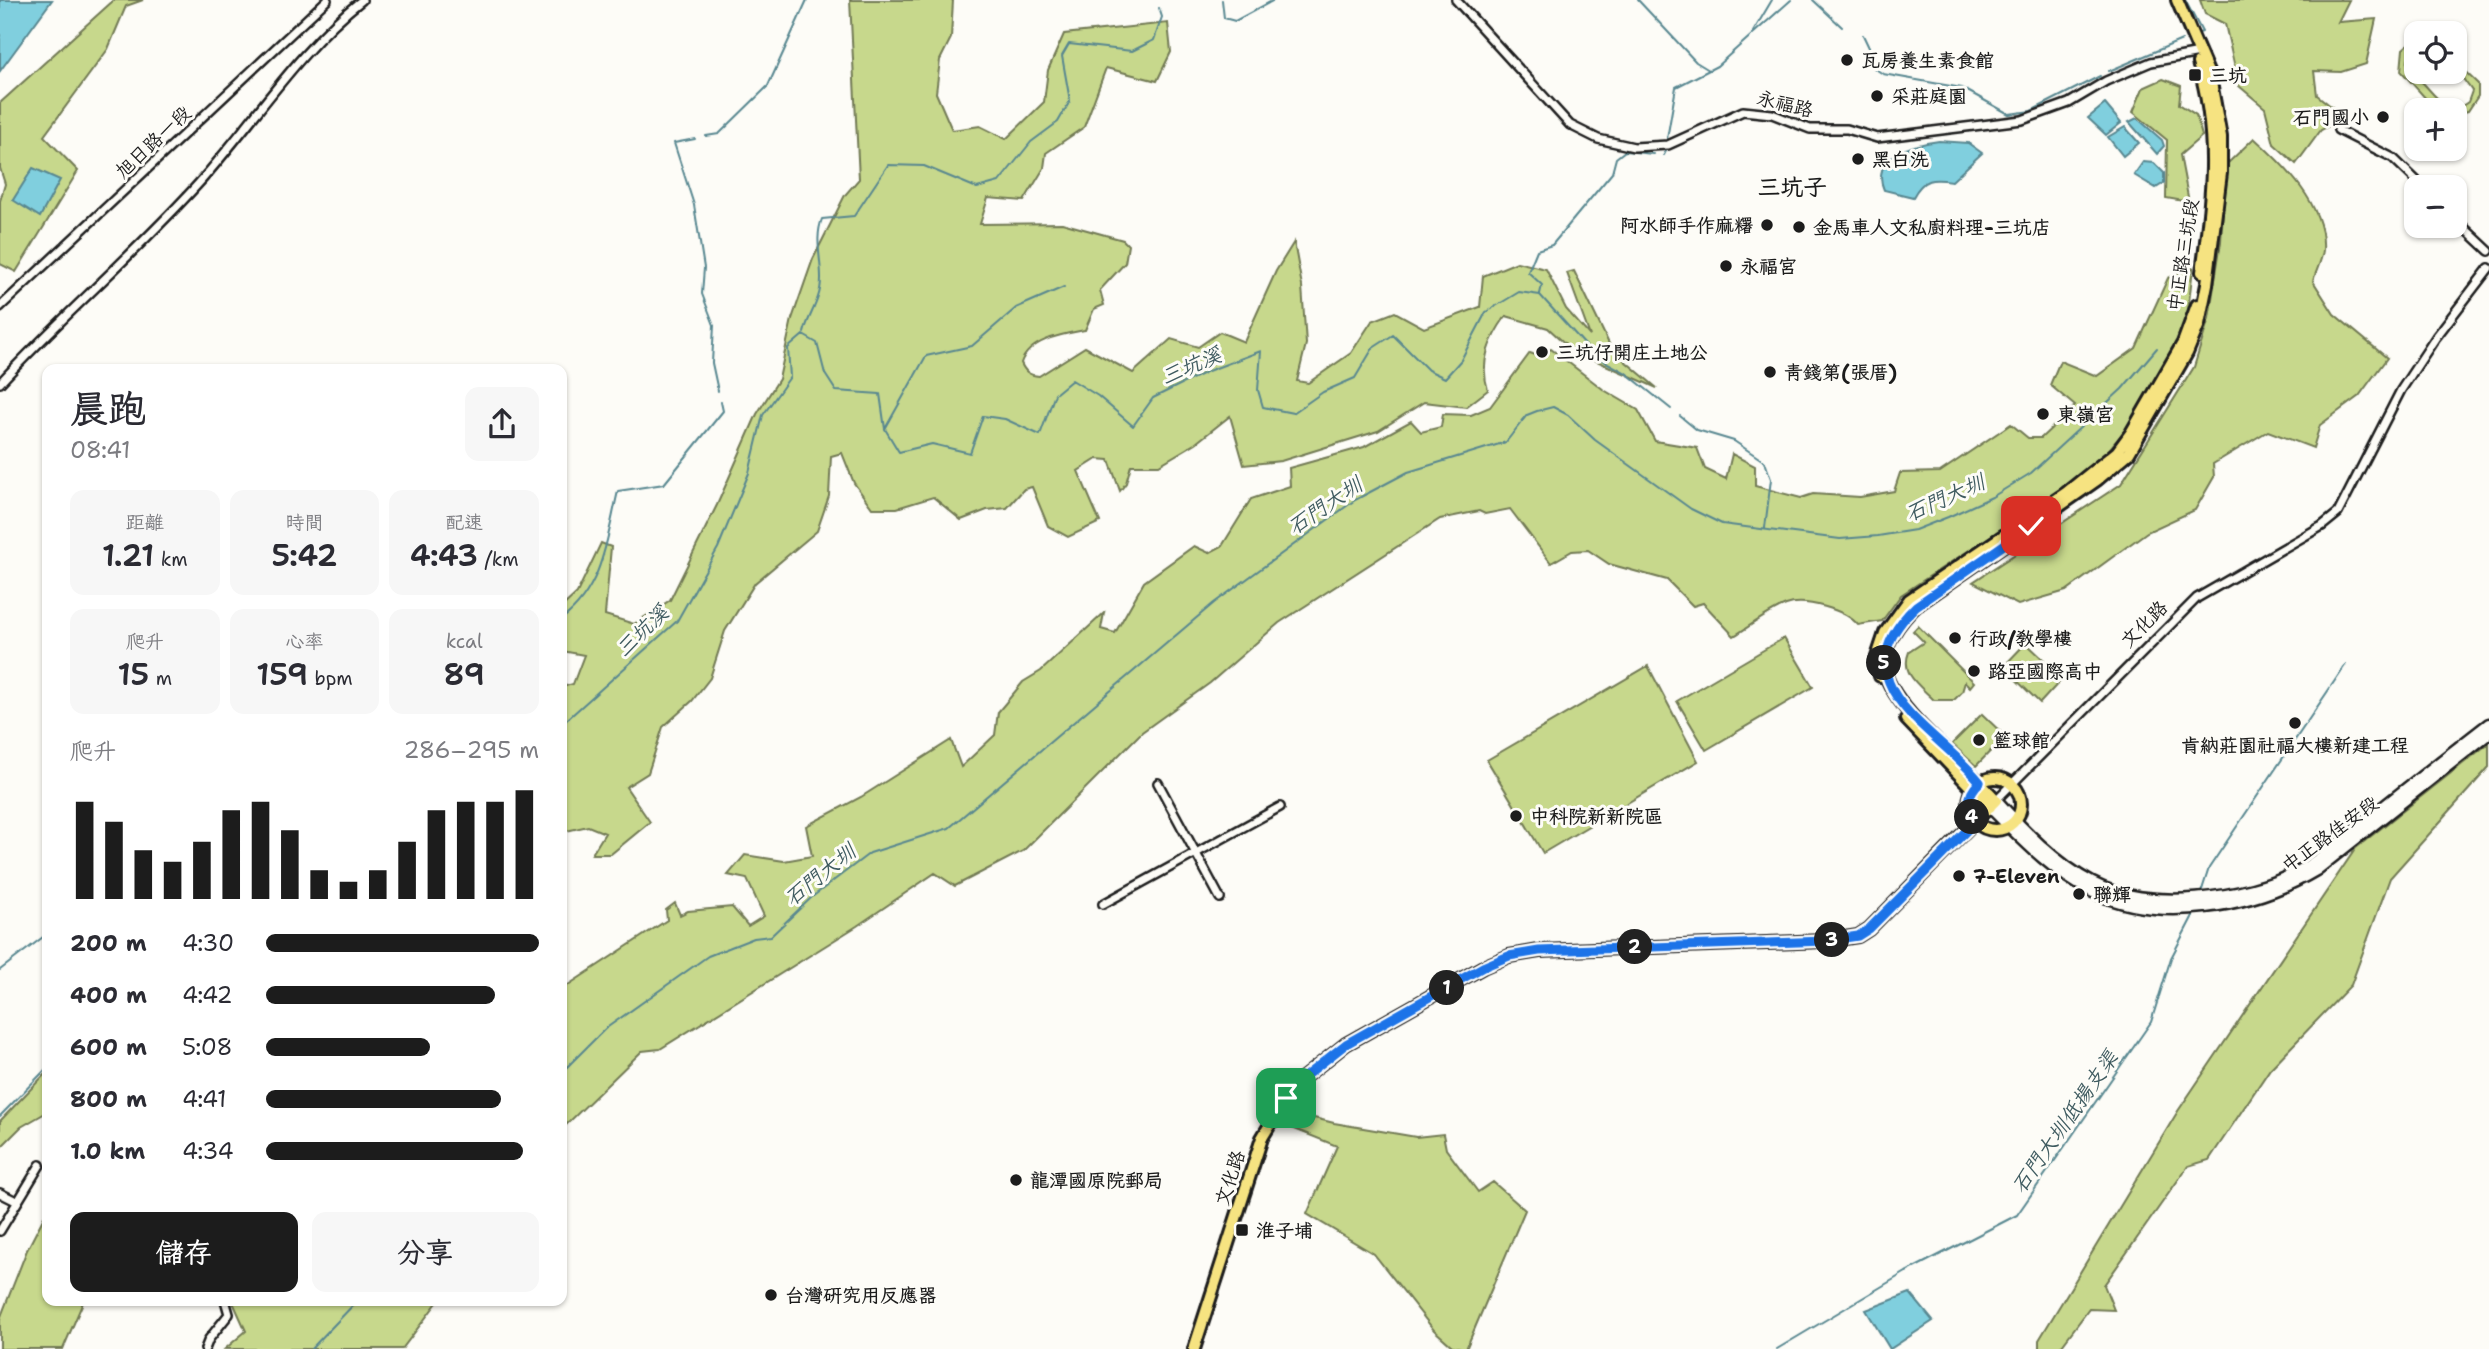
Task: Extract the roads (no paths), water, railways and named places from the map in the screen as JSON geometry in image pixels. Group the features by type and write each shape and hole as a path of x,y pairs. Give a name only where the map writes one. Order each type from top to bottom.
{"main road":[{"name":"中正路三坑段","path":"1993,803 1891,693 1884,666 1886,656 1899,622 1916,606 2097,480 2129,453 2187,353 2199,324 2207,284 2221,173 2218,114 2210,77 2170,0"},
{"name":"中正路三坑段","path":"2177,0 2197,53"},
{"name":"中正路佳安段","path":"2012,824 2076,873 2107,889 2183,898 2239,893 2276,882 2320,858 2489,723"},
{"name":"中正路佳安段","path":"1993,803 2060,873 2108,898 2176,907 2237,902 2292,885 2316,870 2489,733"},
{"path":"2000,778 2012,784 2019,792 2021,805 2012,824 1993,830 1975,822 1969,810 1969,797 1978,784 2000,778"},
{"name":"文化路","path":"1194,1349 1262,1138 1286,1098 1303,1078 1346,1044 1478,970 1509,956 1553,951 1825,941 1858,936 1884,916 1993,803"}],"street":[{"name":"旭日路一段","path":"0,307 327,0"},
{"path":"0,383 63,318 143,244 325,33 362,0"},
{"name":"永福路","path":"1456,0 1570,125 1598,139 1634,147 1668,145 1742,111 1765,112 1810,129 1847,129 1877,138 2022,120 2069,103 2106,81 2151,62 2197,53"},
{"path":"2338,130 2393,159 2410,175"},
{"path":"2467,230 2489,251"},
{"name":"文化路","path":"1993,803 2197,598 2322,526 2338,513 2401,390 2436,337 2489,268"},
{"path":"1158,783 1220,898"},
{"path":"1103,904 1280,807"},
{"path":"0,1231 40,1165"},
{"path":"0,1193 16,1201"},
{"path":"205,1349 209,1339 229,1314 227,1306"}],"water":[{"path":"0,0 52,0 0,71"},
{"path":"2105,104 2121,123 2106,135 2088,118"},
{"path":"2137,118 2162,140 2164,146 2157,154 2129,122"},
{"path":"2125,127 2139,143 2123,156 2108,137"},
{"path":"1939,141 1968,143 1982,153 1952,181 1924,183 1913,197 1884,190 1881,178 1888,160 1907,149"},
{"path":"2143,162 2154,163 2164,173 2164,183 2156,188 2134,175"},
{"path":"33,168 60,180 40,217 13,200"},
{"path":"1910,1293 1933,1321 1890,1349 1866,1310"}],"waterway":[{"path":"706,136 719,134 768,86 807,0"},
{"path":"1222,0 1224,18 1235,21 1274,0"},
{"path":"1638,0 1696,62 1709,70"},
{"path":"1753,32 1772,0"},
{"path":"1667,139 1676,87 1717,66 1791,0"},
{"path":"1813,0 1842,27"},
{"path":"2185,0 2202,32 2199,33"},
{"path":"804,333 820,287 818,238 822,219 854,216 888,165 924,166 977,188 999,182 1031,142 1058,122 1070,101 1062,56 1069,44 1132,51 1154,40 1162,17 1159,8"},
{"path":"1863,35 1872,54 1874,68 1883,74 1962,88 2009,114 2031,111 2100,76"},
{"path":"2109,71 2182,40"},
{"path":"695,139 674,143 694,205 704,268 702,294 714,325 712,363 718,391"},
{"path":"1540,294 1542,285 1528,272 1537,250 1552,245 1612,173 1616,158 1625,151 1653,154"},
{"path":"1664,155 1666,151"},
{"path":"885,429 926,356 972,346 1016,308 1064,287"},
{"name":"三坑溪","path":"567,720 677,621 718,548 749,473 763,415 790,377 788,348 803,335 817,343 825,374 836,391 880,394 885,429 899,452 932,444 970,453 983,416 1005,419 1040,435 1055,394 1072,380 1098,396 1133,426 1153,398 1208,371 1261,351 1258,390 1263,407 1293,413 1323,392 1355,378 1373,348 1393,335 1428,370 1445,378 1461,360 1486,312 1519,292 1540,295 1595,356 1626,373 1671,409"},
{"name":"石門大圳","path":"567,1067 605,1029 708,956 754,938 771,936 812,897 870,853 949,828 1214,603 1355,500 1408,472 1506,442 1527,415 1553,407 1568,415 1595,440 1691,509 1722,524 1840,539 1878,536 1915,530 1948,517 1992,497 2031,473 2122,389 2157,348"},
{"path":"567,615 576,607 595,577 606,544 618,491 664,484 723,411 721,402"},
{"name":"三坑溪","path":"1680,416 1697,430 1734,441 1765,462 1771,479 1765,528"},
{"name":"石門大圳低揚支渠","path":"2201,893 2209,868 2346,664"},
{"name":"石門大圳低揚支渠","path":"1777,1349 1906,1272 2017,1215 2151,1022 2171,958 2196,910"},
{"path":"0,970 42,938"},
{"name":"三坑溪","path":"0,1116 42,1073"},
{"name":"石門大圳","path":"311,1349 352,1306"}],"place":[{"name":"瓦房養生素食館","path":"1847,60"},
{"name":"三坑","path":"2195,75"},
{"name":"采莊庭園","path":"1877,96"},
{"name":"石門國小","path":"2383,117"},
{"name":"黑白洗","path":"1858,159"},
{"name":"阿水師手作麻糬","path":"1767,225"},
{"name":"金馬車人文私廚料理-三坑店","path":"1799,227"},
{"name":"永福宮","path":"1726,266"},
{"name":"三坑仔開庄土地公","path":"1542,352"},
{"name":"青錢第(張厝)","path":"1770,372"},
{"name":"東嶺宮","path":"2043,414"},
{"name":"行政/教學樓","path":"1955,638"},
{"name":"路亞國際高中","path":"1974,671"},
{"name":"肯納莊園社福大樓新建工程","path":"2295,723"},
{"name":"籃球館","path":"1979,740"},
{"name":"中科院新新院區","path":"1516,816"},
{"name":"7-Eleven","path":"1959,876"},
{"name":"聯輝","path":"2079,894"},
{"name":"龍潭國原院郵局","path":"1016,1180"},
{"name":"淮子埔","path":"1242,1230"},
{"name":"台灣研究用反應器","path":"771,1295"}],"district":[{"name":"三坑子","path":"1792,187"}]}
